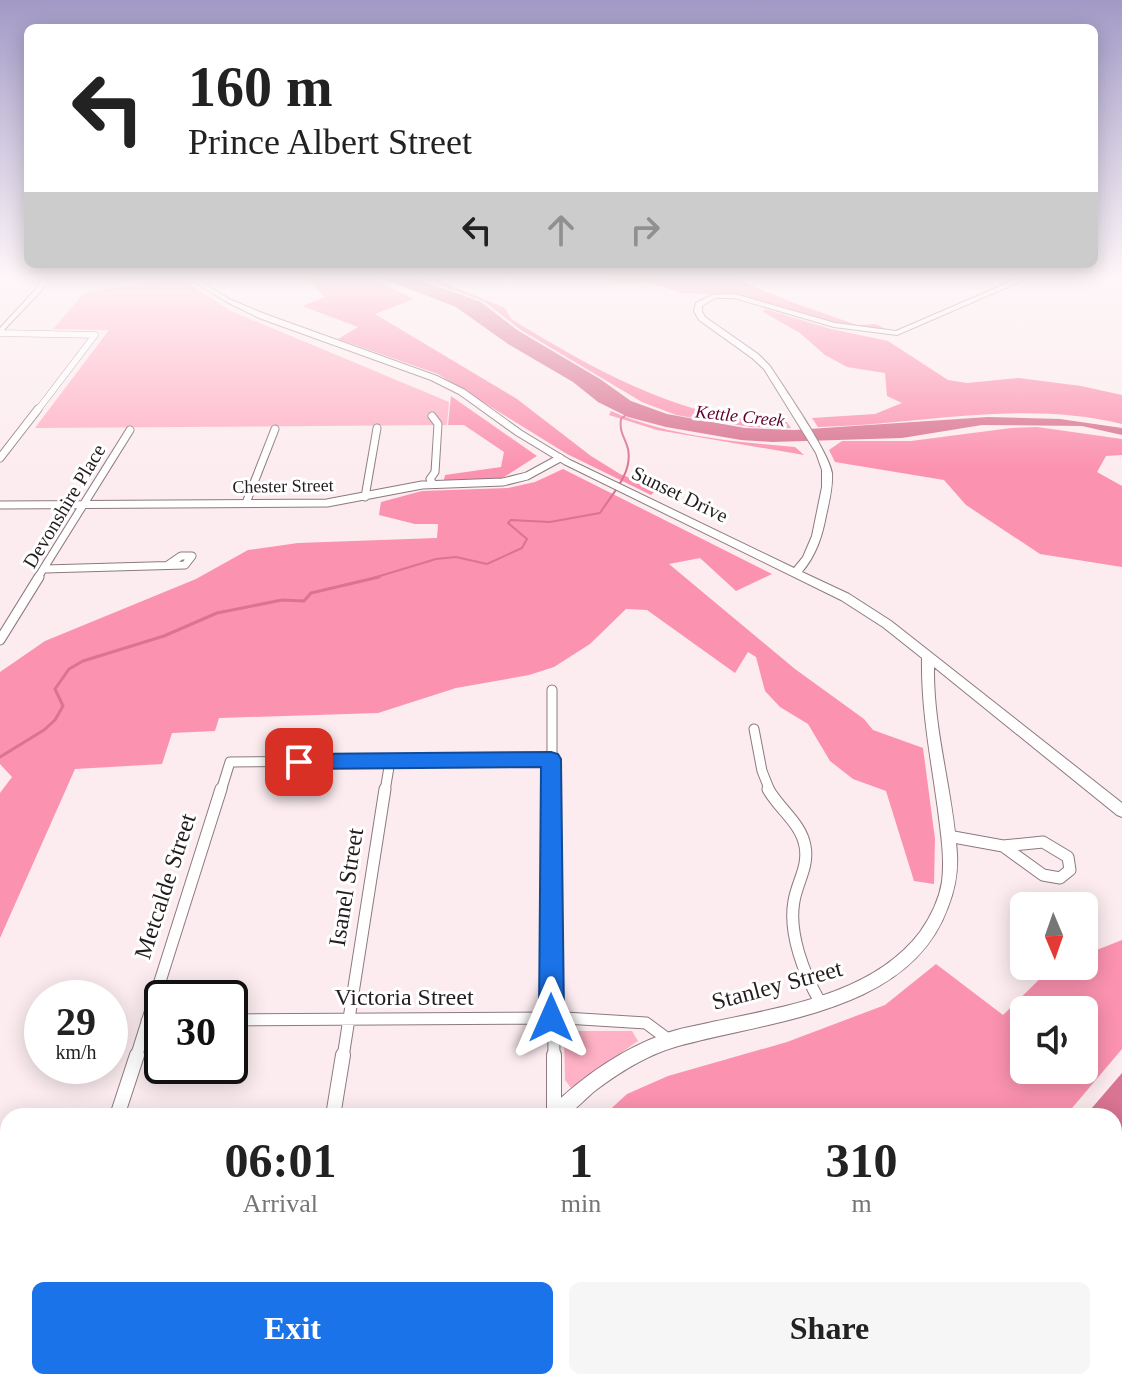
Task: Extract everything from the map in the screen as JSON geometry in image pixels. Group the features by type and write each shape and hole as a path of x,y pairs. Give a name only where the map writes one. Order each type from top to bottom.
{"street":[{"path":"0,458 93,340"},
{"name":"Sunset Drive","path":"328,340 434,378 462,392 560,458 858,604 1122,811"},
{"path":"732,340 760,360 826,465 827,480 817,536 808,558 795,573"},
{"path":"432,416 438,424 435,472 430,479 433,484"},
{"path":"365,497 377,428"},
{"path":"246,503 275,429"},
{"name":"Devonshire Place","path":"0,640 130,430"},
{"name":"Chester Street","path":"0,505 327,503 433,484 513,480 560,458"},
{"path":"45,569 168,565"},
{"name":"Stanley Street","path":"564,1108 608,1072 669,1040 856,991 887,974 921,942 948,889 948,836 928,695 928,658"},
{"path":"552,690 554,1108"},
{"path":"754,729 768,789 799,828 806,847 805,869 794,897 792,915 810,987 820,1002"},
{"path":"390,761 551,759"},
{"name":"Metcalde Street","path":"160,980 230,762 390,761"},
{"name":"Isanel Street","path":"334,1108 390,761"},
{"path":"948,836 1003,846 1048,843 1068,857 1070,870 1065,876 1049,877 1003,846"},
{"name":"Victoria Street","path":"248,1020 551,1018 646,1023 669,1040"},
{"name":"Metcalde Street","path":"120,1108 144,1030"}],"shaded area":[{"path":"102,340 300,340 449,402 447,425 35,428"},
{"path":"340,340 418,340 517,399 591,456 620,474 658,489 651,495 567,454 438,374"},
{"name":"Kettle Creek","path":"502,340 534,340 631,401 667,414 745,428 794,430 988,417 1060,419 1122,428 1122,435 1082,426 982,425 902,438 741,440 628,417 598,402 573,382"},
{"path":"538,340 546,340 619,379 677,403 736,418 786,421 791,428 751,427 676,415 642,402"},
{"path":"808,340 888,341 948,380 967,383 1019,378 1122,395 1122,424 1084,417 1008,413 818,427 812,418 875,414 902,403 887,396 885,373 847,367 825,355"},
{"path":"451,396 537,456 501,479 444,480 445,475 501,467 504,452 464,425 448,425"},
{"path":"611,411 678,432 795,447 804,455 657,430 609,415"},
{"path":"1037,427 1122,439 1122,455 1106,456 1097,472 1122,486 1122,567 1040,554 966,505 944,480 835,462 829,450 842,441 911,441"},
{"path":"563,469 772,574 736,591 700,558 669,564 795,669 864,719 873,730 923,748 935,839 934,884 914,881 886,791 853,779 830,761 808,724 780,707 765,691 756,657 748,652 735,673 647,610 626,609 590,644 554,667 529,675 456,688 378,713 219,718 215,731 172,733 162,764 75,769 0,938 0,793 12,777 0,764 0,672 45,641 196,579 248,550 298,543 437,538 438,524 415,524 379,515 381,502 422,491 508,488 535,482"},
{"path":"1122,940 1122,1049 1098,1077 1098,996 1022,996 1039,980 1098,980 1098,949"},
{"path":"936,964 1003,1015 1010,1008 1010,1084 1092,1084 1072,1108 612,1108 627,1094 668,1076 787,1042 885,1005"},
{"path":"568,1031 632,1031 638,1041 571,1088 565,1080 564,1034"},
{"path":"1122,1073 1122,1108 1092,1108"}],"waterway":[{"path":"370,579 436,559 456,557 487,564 522,548 527,539 508,523 511,520 550,522 600,513 625,475 629,458 621,419 627,414"},
{"path":"0,757 55,720 63,706 55,689 69,669 83,661 164,636 217,613 282,600 304,601 311,593 379,577"}],"route":[{"path":"299,762 551,759 551,1018"}]}
